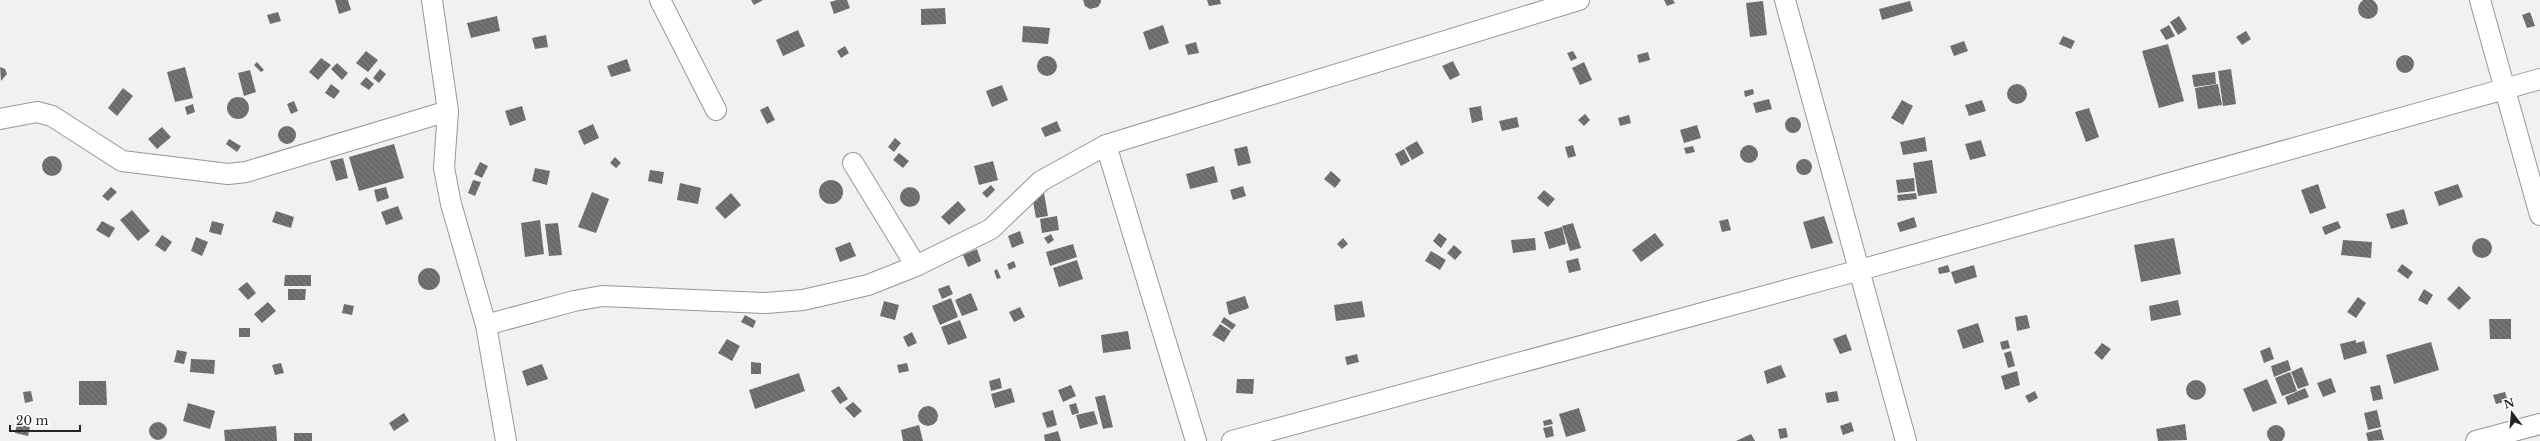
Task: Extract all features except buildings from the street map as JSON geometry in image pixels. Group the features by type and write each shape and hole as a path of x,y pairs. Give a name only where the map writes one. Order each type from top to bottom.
{"street":[{"path":"432,0 448,111 444,168 451,204 486,325 506,441"},
{"path":"660,0 716,110"},
{"path":"486,325 574,301 602,296 766,302 803,300 868,285 916,266 991,229 1041,182 1106,145 1579,0"},
{"path":"1785,0 1906,441"},
{"path":"2480,0 2540,215"},
{"path":"1232,441 1860,270 2540,79"},
{"path":"0,119 37,112 52,116 122,161 228,174 246,172 448,111"},
{"path":"1106,145 1196,441"},
{"path":"854,162 916,266"},
{"path":"2476,441 2540,424"}]}
